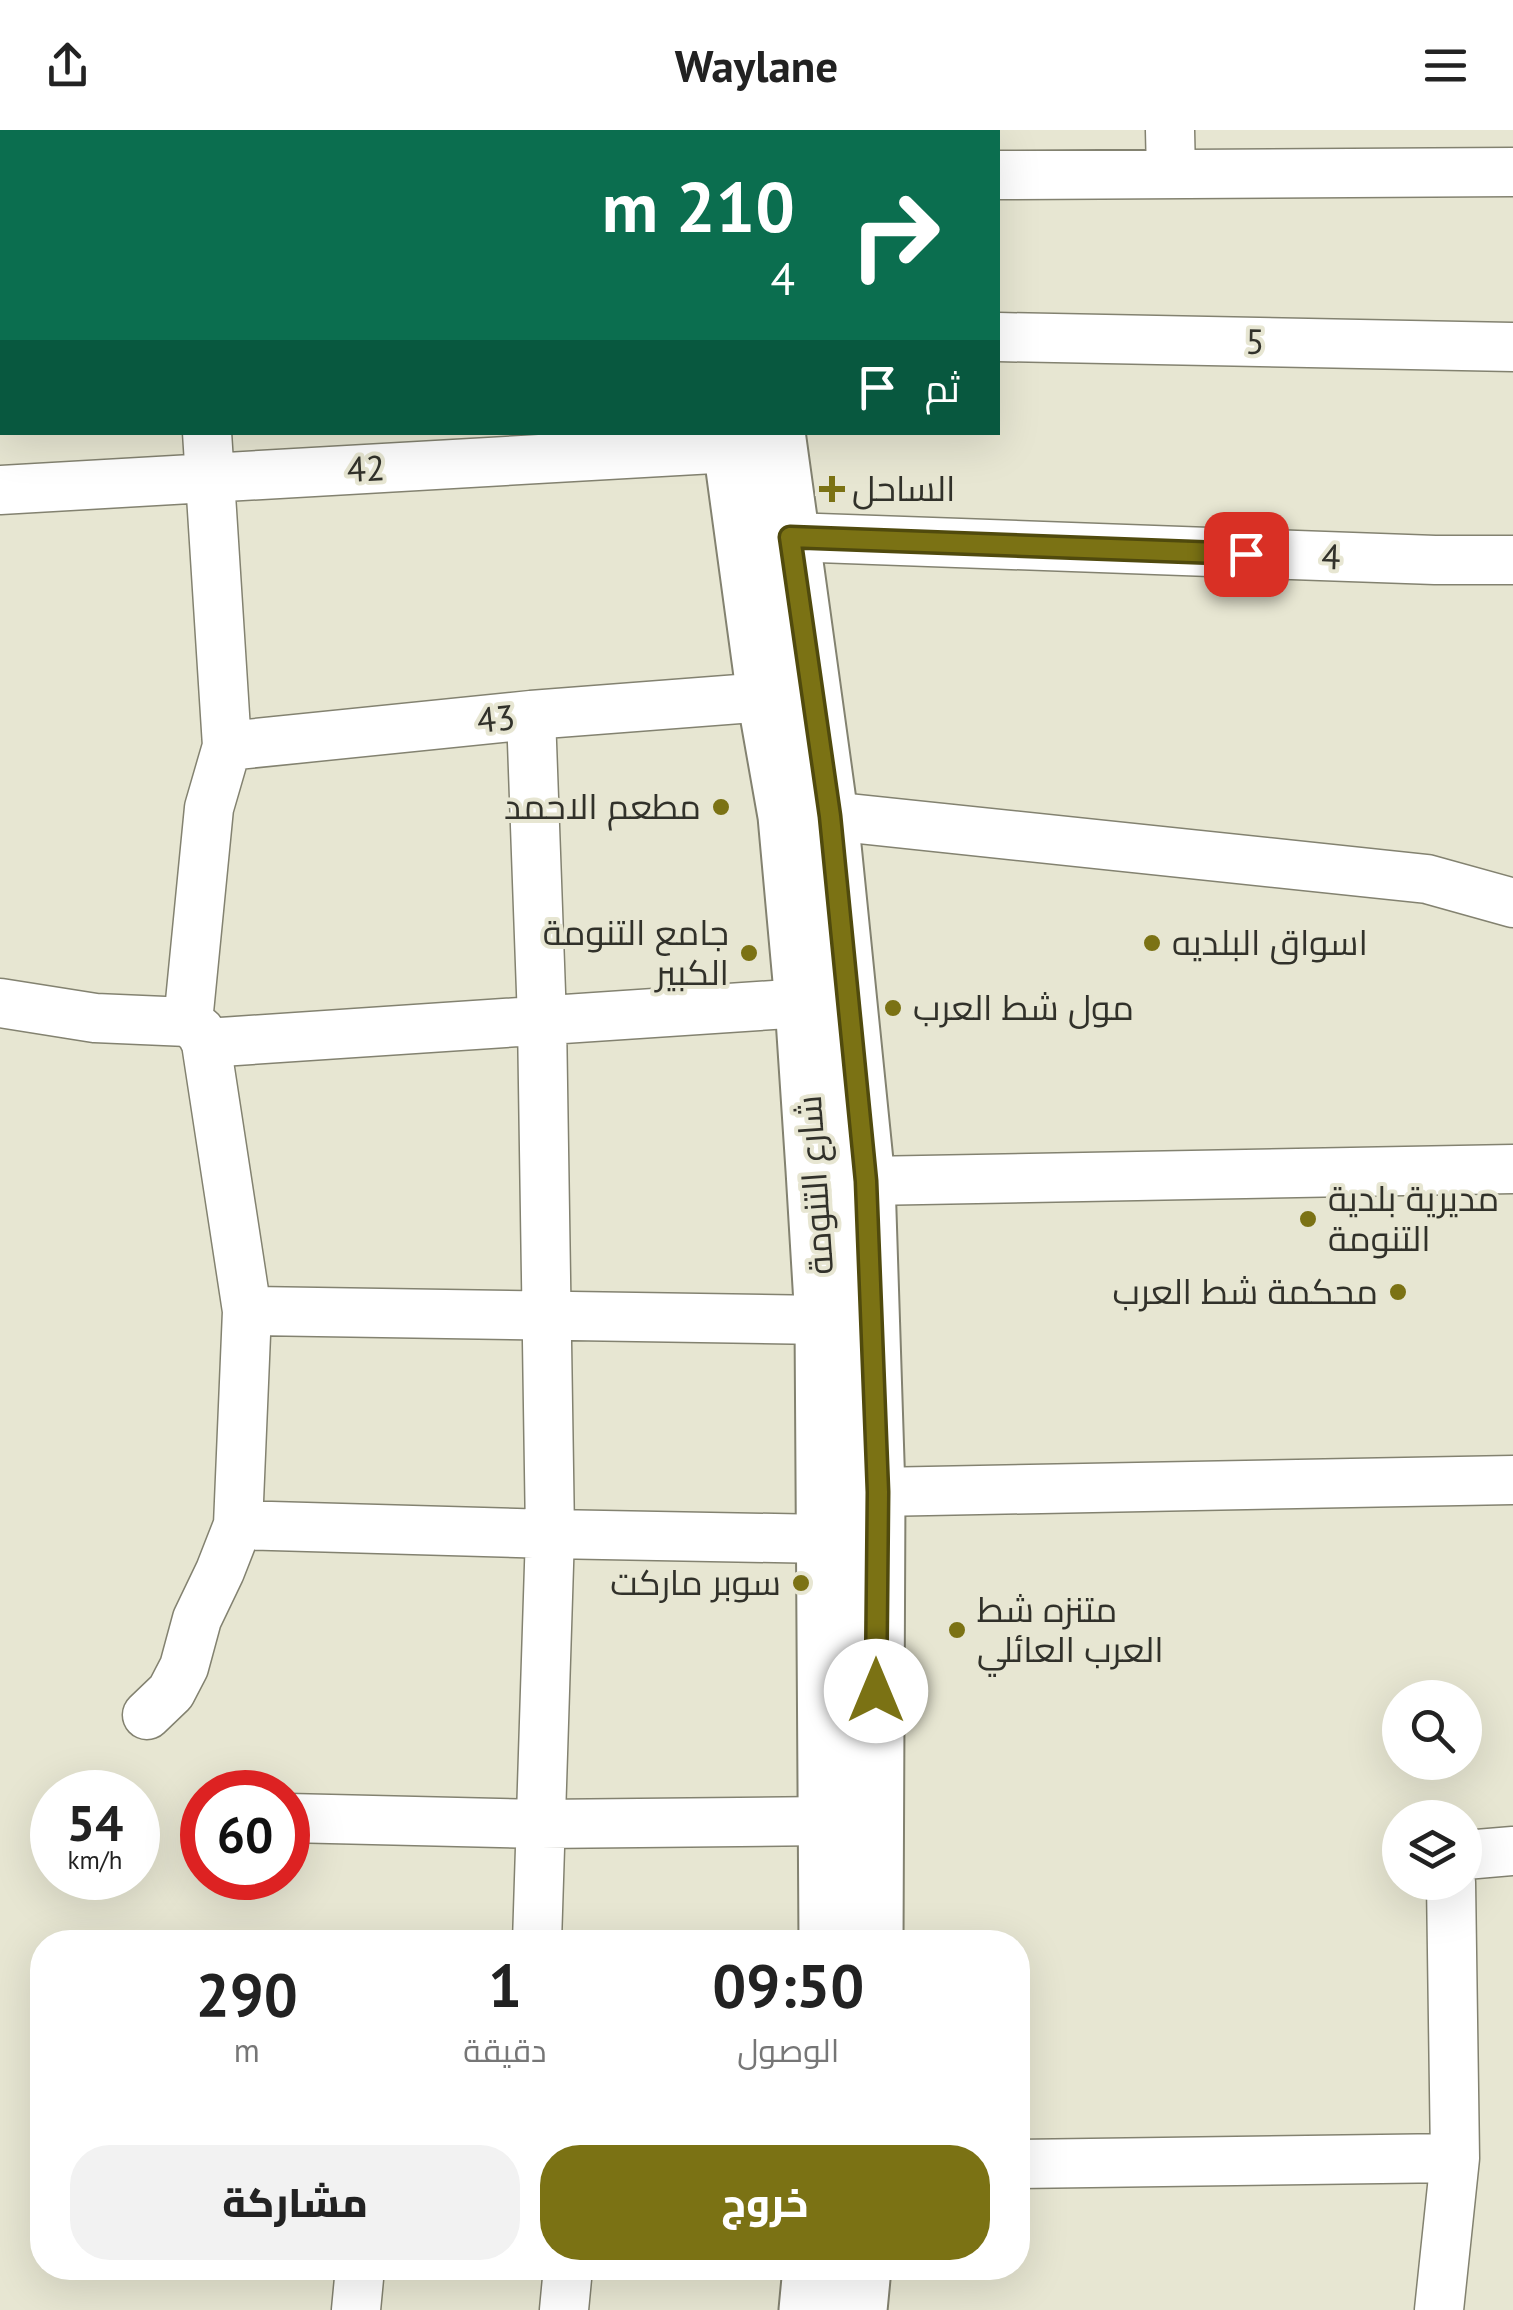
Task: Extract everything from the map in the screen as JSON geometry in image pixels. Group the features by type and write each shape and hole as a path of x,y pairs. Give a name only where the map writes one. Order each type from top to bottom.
{"main road":[{"name":"شارع التنومة","path":"746,438 790,537 808,816 803,1004 823,1320 827,1930"},
{"name":"شارع التنومة","path":"746,438 765,697 808,816 866,1181 878,1492 875,1930"},
{"path":"807,2310 810,2280"},
{"path":"859,2310 862,2280"}],"street":[{"path":"1000,175 1170,152 1513,172"},
{"name":"5","path":"1000,337 1513,348"},
{"name":"42","path":"0,490 209,455 746,438"},
{"path":"147,1715 171,1692 184,1668 198,1619 238,1525 247,1311 198,1032 209,808 227,746 209,455"},
{"name":"4","path":"790,537 1513,560"},
{"name":"43","path":"227,746 532,715 765,697"},
{"path":"532,715 542,1020 550,1534 536,1930"},
{"path":"808,816 1427,878 1513,903"},
{"path":"0,1003 198,1032 542,1020 803,1004"},
{"path":"866,1181 1513,1169"},
{"path":"247,1311 823,1320"},
{"path":"878,1492 1513,1480"},
{"path":"238,1525 825,1539"},
{"path":"310,1819 540,1824 826,1821"},
{"path":"1482,1854 1513,1851"},
{"path":"1439,2310 1455,2158 1451,1900"},
{"path":"1030,2164 1455,2158"},
{"path":"356,2310 359,2280"},
{"path":"564,2310 567,2280"}],"place":[{"name":"الساحل","path":"832,489"},
{"name":"مطعم الاحمد","path":"721,807"},
{"name":"اسواق البلديه","path":"1152,943"},
{"name":"جامع التنومة الكبير","path":"749,953"},
{"name":"مول شط العرب","path":"893,1008"},
{"name":"مديرية بلدية التنومة","path":"1308,1219"},
{"name":"محكمة شط العرب","path":"1398,1292"},
{"name":"سوبر ماركت","path":"801,1583"},
{"name":"متنزه شط العرب العائلي","path":"957,1630"}],"route":[{"path":"876,1691 878,1492 866,1181 830,816 790,537 1246,554"}]}
